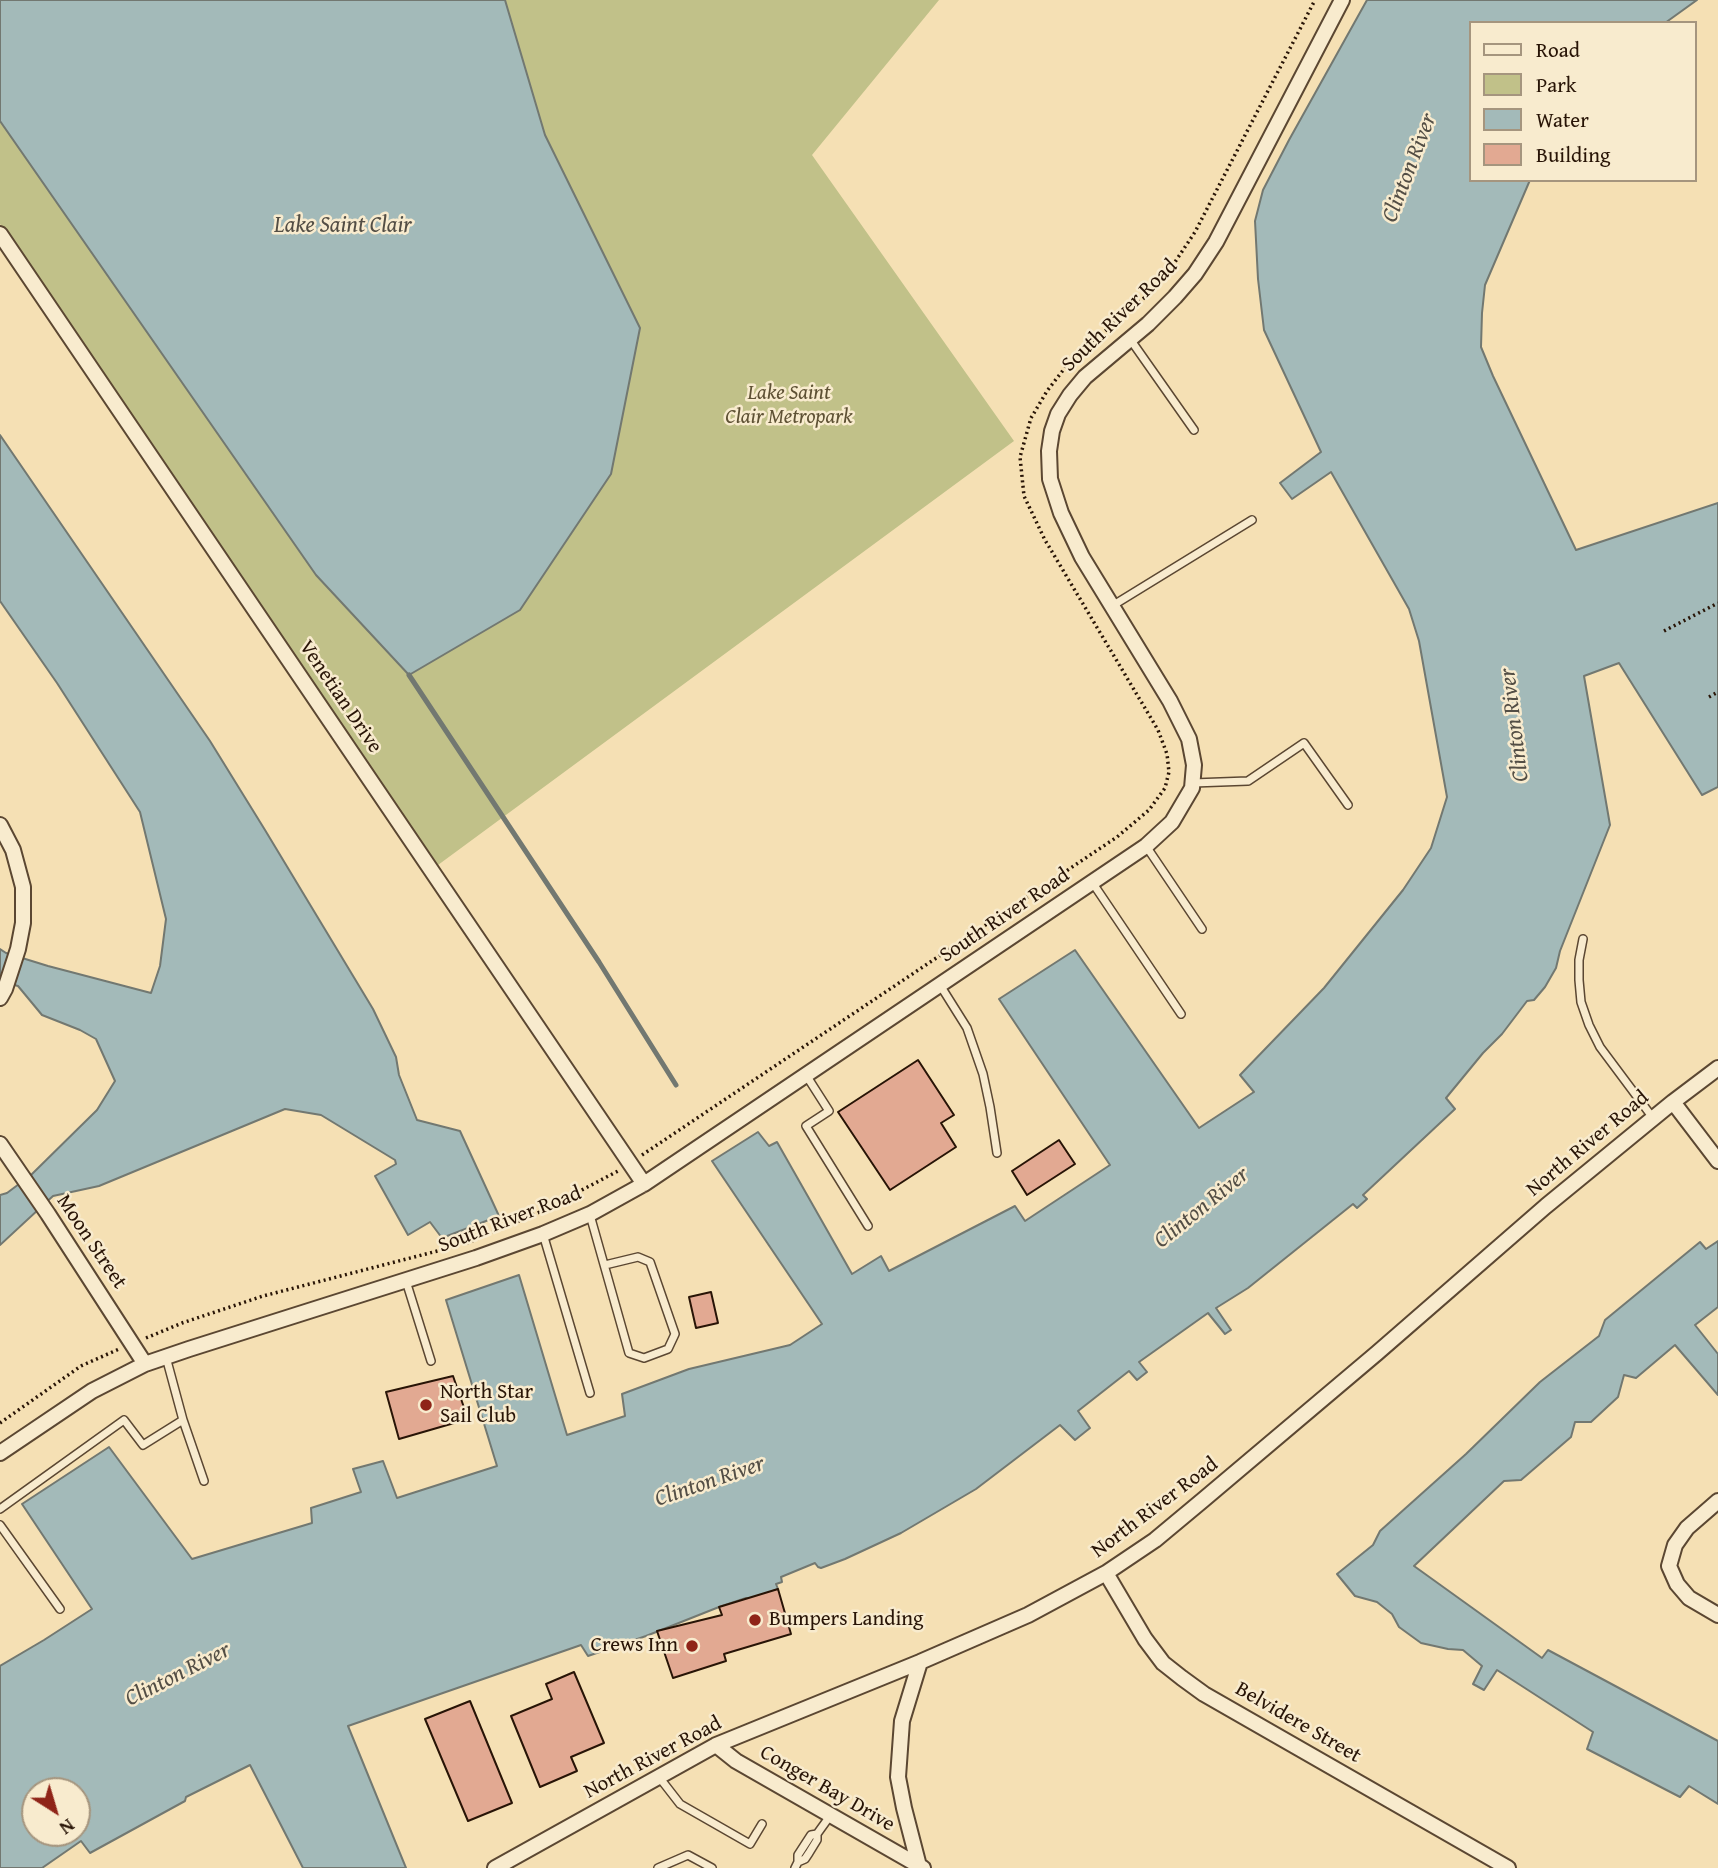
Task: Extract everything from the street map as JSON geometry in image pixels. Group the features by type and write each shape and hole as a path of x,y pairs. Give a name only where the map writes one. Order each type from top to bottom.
{"street":[{"name":"South River Road","path":"0,1452 92,1391 145,1364 543,1234 590,1214 644,1184 940,985 1146,846 1172,822 1186,801 1192,783 1193,754 1189,739 1181,721 1082,557 1060,513 1050,479 1049,452 1052,431 1058,414 1070,395 1095,368 1148,324 1195,274 1216,242 1342,0"},
{"name":"Venetian Drive","path":"0,234 644,1184"},
{"path":"0,825 13,850 23,887 23,923 18,949 2,994"},
{"name":"North River Road","path":"495,1868 716,1745 1028,1615 1106,1573 1155,1539 1203,1500 1546,1206 1673,1101 1718,1068"},
{"path":"1673,1101 1718,1161"},
{"name":"Moon Street","path":"0,1144 48,1213 145,1364"},
{"path":"1718,1501 1687,1528 1675,1545 1669,1566 1676,1584 1689,1598 1718,1615"},
{"name":"Belvidere Street","path":"1106,1573 1145,1639 1163,1664 1181,1678 1204,1694 1508,1868"},
{"name":"Conger Bay Drive","path":"920,1662 902,1721 898,1777 921,1867"},
{"name":"Conger Bay Drive","path":"716,1745 736,1761 921,1867"}],"lane":[{"path":"1130,339 1194,430"},
{"path":"1112,606 1252,520"},
{"path":"1192,783 1248,781 1304,743 1348,805"},
{"path":"1146,846 1202,929"},
{"path":"1092,882 1181,1014"},
{"path":"1583,939 1579,980 1581,1002 1589,1025 1600,1047 1653,1118"},
{"path":"940,985 967,1028 983,1074 997,1153"},
{"path":"806,1075 829,1111 806,1126 869,1226"},
{"path":"590,1214 629,1353 644,1358 668,1349 675,1334 650,1262 638,1257 605,1265"},
{"path":"543,1234 590,1393"},
{"path":"405,1280 431,1361"},
{"path":"166,1357 183,1420 204,1481"},
{"path":"0,1509 124,1420 144,1445 183,1420"},
{"path":"0,1525 60,1609"},
{"path":"659,1777 680,1804 750,1844 762,1824"},
{"path":"797,1865 813,1847 817,1834 830,1815"},
{"path":"658,1868 688,1855 712,1868"}],"path":[{"path":"0,1423 81,1366 133,1343 263,1296 462,1245 542,1211 606,1178 663,1143 1118,837 1149,810 1165,788 1169,772 1167,754 1158,730 1045,540 1024,496 1020,457 1031,418 1047,390 1071,360 1151,292 1195,232 1315,0"},
{"path":"1664,631 1718,603"},
{"path":"1709,697 1718,692"}],"green space":[{"name":"Lake Saint Clair Metropark","path":"505,0 939,0 812,155 1014,441 438,865 0,224 0,121 316,575 409,674 640,328 545,135"}],"water":[{"name":"Lake Saint Clair","path":"0,0 505,0 545,135 640,328 611,474 520,610 409,675 316,575 0,121"},
{"name":"Clinton River","path":"1367,0 1697,0 1668,21 1470,21 1470,182 1529,182 1485,285 1481,347 1576,550 1718,503 1718,787 1702,795 1619,663 1584,676 1610,825 1560,951 1556,968 1534,1000 1527,1001 1446,1098 1455,1109 1363,1195 1367,1199 1357,1208 1353,1204 1248,1288 1216,1308 1231,1330 1225,1334 1208,1313 1139,1362 1147,1372 1137,1380 1129,1371 1078,1411 1090,1428 1075,1440 1060,1425 976,1489 901,1533 821,1568 815,1563 781,1577 782,1582 776,1584 778,1589 753,1599 746,1598 719,1607 588,1656 581,1645 348,1726 406,1868 303,1868 250,1765 186,1797 185,1801 90,1853 86,1847 91,1847 91,1777 21,1777 21,1847 72,1847 42,1868 0,1868 0,1666 92,1609 22,1504 109,1447 192,1559 312,1523 311,1508 361,1492 353,1469 383,1461 397,1498 497,1466 446,1300 519,1275 567,1435 625,1416 622,1394 689,1369 790,1345 822,1324 712,1161 758,1132 769,1146 777,1142 852,1274 881,1256 889,1271 1015,1206 1025,1221 1110,1165 999,999 1075,950 1199,1128 1254,1092 1240,1075 1324,988 1403,890 1431,848 1447,797 1419,641 1409,609 1331,472 1292,499 1280,483 1321,452 1264,330 1255,221 1263,190"},
{"path":"0,435 210,741 265,830 373,1009 396,1057 399,1075 417,1120 460,1131 499,1216 442,1238 430,1222 408,1235 375,1176 396,1164 395,1160 321,1115 285,1109 99,1186 53,1196 0,1245 0,1195 7,1193 31,1175 97,1110 115,1081 96,1039 42,1015 18,986 0,981 0,949 48,966 151,993 160,966 166,919 140,812 57,683 0,601"},
{"path":"1718,1241 1718,1307 1695,1325 1718,1354 1718,1395 1675,1345 1636,1378 1624,1375 1618,1397 1591,1422 1575,1422 1571,1437 1521,1480 1504,1481 1414,1566 1542,1658 1548,1650 1718,1741 1718,1804 1689,1786 1680,1797 1587,1749 1593,1732 1497,1670 1484,1690 1473,1684 1482,1666 1463,1650 1421,1643 1399,1627 1392,1614 1377,1602 1355,1596 1337,1574 1373,1545 1380,1531 1466,1454 1540,1382 1599,1336 1605,1320 1700,1242 1706,1249"}],"building":[{"path":"918,1060 954,1115 941,1123 956,1147 890,1190 838,1112"},
{"path":"1059,1140 1075,1164 1027,1195 1012,1171"},
{"path":"711,1292 718,1323 696,1328 689,1297"},
{"name":"North Star Sail Club","path":"453,1376 468,1419 399,1439 386,1392"},
{"path":"778,1589 791,1634 724,1654 726,1661 673,1678 657,1631 722,1615 719,1607"},
{"path":"574,1672 604,1743 571,1757 577,1771 540,1787 511,1716 552,1699 546,1684"},
{"path":"470,1701 512,1803 468,1821 425,1719"}],"waterway":[{"path":"409,675 599,962 676,1085"}],"place":[{"name":"North Star Sail Club","path":"426,1405"},
{"name":"Bumpers Landing","path":"755,1620"},
{"name":"Crews Inn","path":"692,1646"}]}
